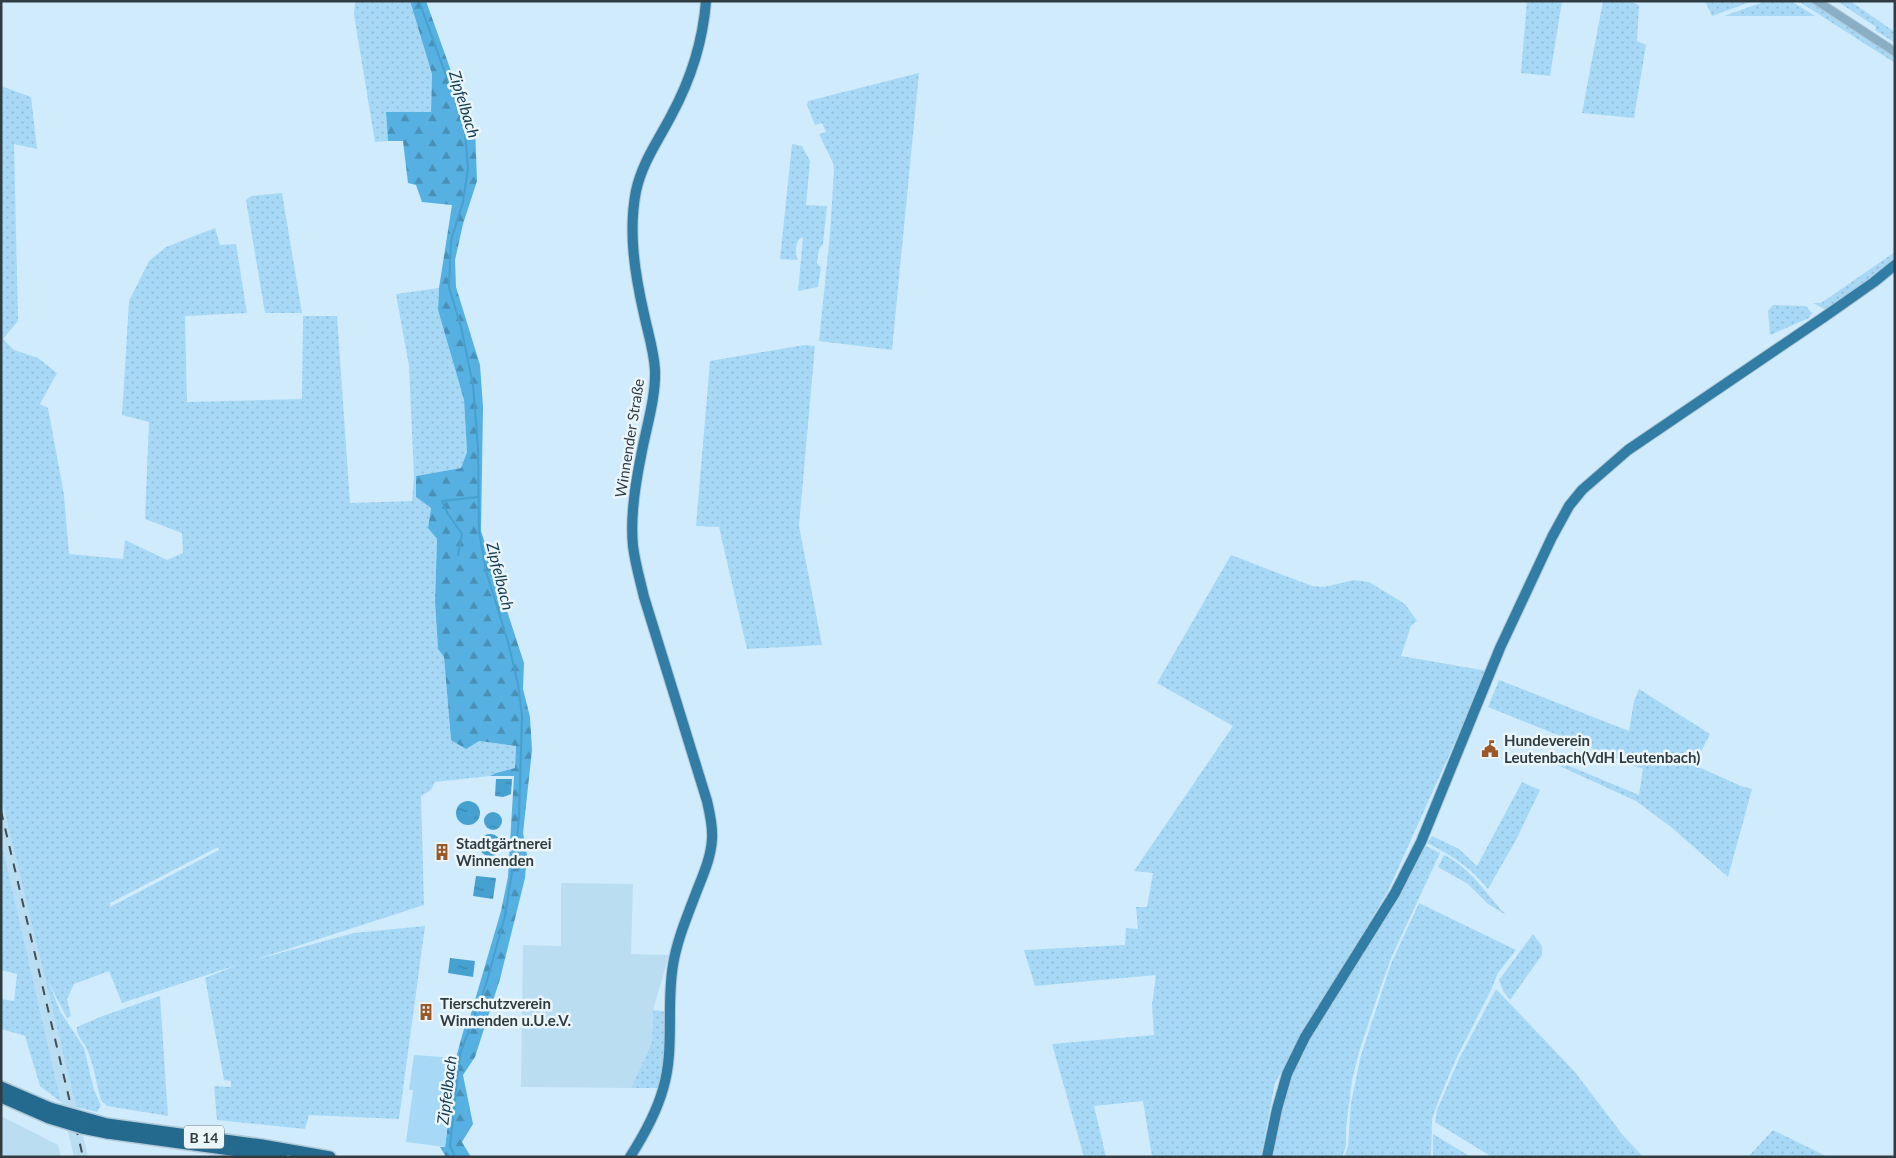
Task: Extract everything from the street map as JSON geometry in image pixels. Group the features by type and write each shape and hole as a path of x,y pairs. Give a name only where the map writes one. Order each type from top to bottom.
{"highway":[{"name":"B 14","path":"1,1087 49,1113 82,1128 107,1129 300,1151 330,1157"},
{"name":"B 14","path":"1,1097 49,1113"},
{"name":"B 14","path":"107,1129 282,1157"}],"main road":[{"name":"Winnender Straße","path":"630,1157 654,1116 664,1087 669,1059 669,1004 674,957 710,851 712,839 711,817 644,597 633,545 633,512 636,483 651,406 655,370 638,285 633,222 636,192 645,165 681,96 695,58 706,1"},
{"path":"1267,1157 1277,1109 1287,1074 1305,1036 1396,893 1421,842 1500,648 1552,537 1570,506 1582,490 1628,450 1824,317 1895,265"}],"street":[{"path":"1817,1 1895,52"}],"shaded area":[{"path":"355,1 410,1 432,74 431,112 386,112 388,141 375,142 354,15"},
{"path":"1527,1 1562,1 1550,76 1521,73"},
{"path":"1603,1 1629,1 1639,5 1637,41 1646,45 1634,118 1582,113"},
{"path":"1705,1 1753,1 1712,16"},
{"path":"1766,1 1791,1 1815,16 1724,16"},
{"path":"1798,1 1813,1 1895,55 1895,63"},
{"path":"1837,1 1850,1 1895,32 1895,43 1875,30 1876,27"},
{"path":"919,73 892,350 819,341 830,234 834,170 833,163 819,134 826,132 822,123 815,125 807,105 808,101"},
{"path":"1,86 31,97 37,149 14,144 18,321 3,339 14,350 38,358 57,373 40,404 48,408 64,495 69,554 123,559 125,540 167,560 183,553 182,533 145,519 149,422 122,415 129,301 149,261 166,247 215,228 220,245 236,244 247,313 185,316 187,402 302,399 303,316 337,316 350,503 412,501 414,476 409,366 396,294 439,288 438,310 464,400 467,452 461,468 416,476 416,497 431,508 428,528 437,539 435,602 438,649 444,656 451,740 479,741 516,746 515,768 490,776 435,782 431,790 421,796 424,905 254,960 354,933 425,926 399,1119 309,1115 305,1129 217,1120 214,1086 231,1087 231,1081 224,1080 205,978 237,965 122,1003 109,971 74,984 67,999 71,1016 67,1018 49,983 60,1011 84,1048 94,1090 101,1106 97,1112 76,1107 1,797","holes":["218,847 219,850 110,907 110,903"]},
{"path":"792,144 802,146 810,161 806,205 827,206 823,244 819,249 817,263 821,267 818,287 798,291 803,238 798,240 796,246 798,260 780,259"},
{"path":"282,193 302,313 265,313 246,200 251,196"},
{"path":"1895,252 1895,260 1866,284 1826,310 1813,303 1821,303"},
{"path":"1773,305 1806,306 1812,313 1809,318 1770,335 1768,311"},
{"path":"804,345 815,346 799,526 822,645 747,649 719,527 696,526 710,361"},
{"path":"1231,555 1312,586 1324,587 1354,580 1369,582 1405,604 1417,621 1411,626 1401,656 1487,671 1388,891 1275,1083 1261,1157 1152,1157 1143,1101 1094,1106 1106,1157 1084,1157 1052,1044 1154,1035 1152,1005 1156,975 1035,986 1024,950 1125,945 1126,928 1138,929 1136,907 1147,907 1153,873 1134,871 1233,726 1157,683"},
{"path":"1499,680 1629,731 1634,701 1639,689 1710,734 1694,765 1752,789 1728,877 1671,827 1636,801 1542,758 1543,755 1639,795 1643,769 1488,707"},
{"path":"1522,782 1540,790 1516,840 1488,889 1460,863 1427,843 1432,836 1459,849 1477,866"},
{"path":"1,797 88,1157 74,1157 1,840"},
{"path":"1,840 61,1102 40,1086 25,1036 1,1029 1,999 14,1001 17,974 1,970"},
{"path":"1426,846 1440,853 1392,956 1359,1052 1352,1080 1346,1128 1346,1146 1342,1157 1271,1157 1286,1088 1297,1060 1421,850"},
{"path":"1444,855 1454,860 1470,874 1506,915 1488,904 1468,884 1438,867"},
{"path":"561,883 633,884 631,954 669,955 653,1010 652,1042 631,1088 521,1087 523,945 561,946"},
{"path":"1419,903 1516,950 1498,973 1456,1059 1440,1097 1432,1119 1431,1157 1344,1157 1348,1147 1351,1103 1361,1055 1391,964"},
{"path":"1533,934 1542,946 1542,955 1510,1000 1503,991 1499,980"},
{"path":"1496,989 1575,1072 1622,1134 1643,1157 1492,1157 1435,1122 1437,1110 1459,1059"},
{"path":"160,996 168,1116 107,1106 101,1100 89,1055 86,1046 80,1039 77,1027"},
{"path":"653,1010 674,1013 667,1088 631,1088 652,1042"},
{"path":"414,1055 456,1058 445,1147 406,1142 413,1090 409,1090"},
{"path":"1,1116 58,1145 61,1157 1,1157"},
{"path":"1773,1130 1828,1157 1748,1157"},
{"path":"1433,1134 1471,1157 1433,1157"}],"green space":[{"path":"410,1 426,1 467,116 475,127 477,181 463,224 455,260 456,287 480,365 483,407 481,531 524,663 523,689 530,717 532,750 523,833 527,855 525,878 500,979 475,1057 463,1075 473,1124 462,1142 471,1157 446,1157 440,1147 445,1147 456,1058 465,1025 468,1024 501,911 508,877 514,776 490,776 515,768 516,746 479,741 466,749 451,740 444,657 438,649 435,602 437,539 428,528 431,508 416,497 416,476 461,468 467,452 464,400 438,310 439,288 452,205 422,202 416,185 408,183 403,141 388,141 386,112 431,112 432,74"}],"water":[{"path":"496,779 512,779 511,794 503,797 495,796"},
{"path":"468,801 476,805 480,813 476,821 468,825 460,821 456,813 460,805"},
{"path":"489,812 497,812 502,817 500,828 489,830 484,825 484,817"},
{"path":"490,834 498,837 501,845 498,853 490,856 482,853 479,845 482,837"},
{"path":"476,876 496,878 493,899 473,896"},
{"path":"450,958 475,961 473,977 448,973"}],"waterway":[{"name":"Zipfelbach","path":"419,1 465,133 468,168 463,202 451,240 449,287 461,327 473,385 478,448 479,531 486,571 508,642 518,684 522,716 519,818 516,847 505,916 486,984 460,1054 450,1146 455,1157"},
{"path":"458,555 462,534 448,514 442,501 478,497"}],"railway":[{"path":"1,811 83,1157"}],"place":[{"name":"Hundeverein Leutenbach(VdH Leutenbach)","path":"1490,749"},
{"name":"Stadtgärtnerei Winnenden","path":"442,852"},
{"name":"Tierschutzverein Winnenden u.U.e.V.","path":"426,1012"}]}
